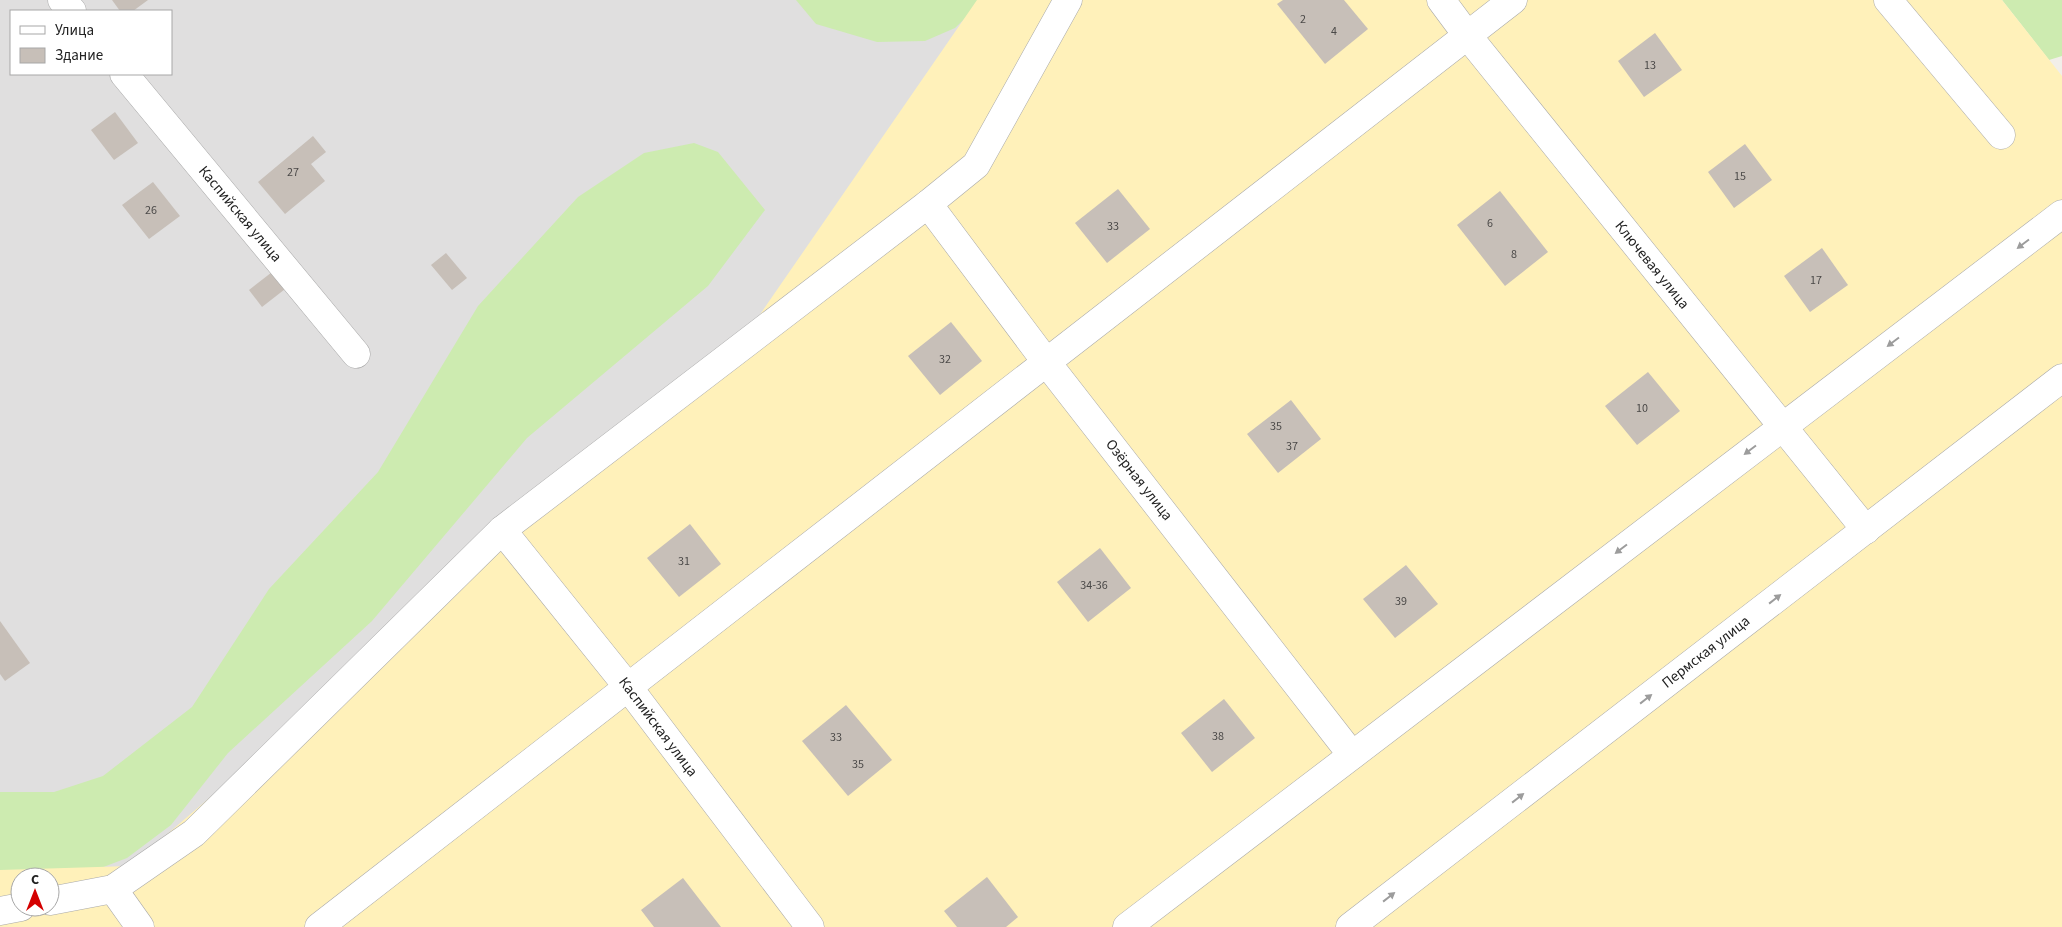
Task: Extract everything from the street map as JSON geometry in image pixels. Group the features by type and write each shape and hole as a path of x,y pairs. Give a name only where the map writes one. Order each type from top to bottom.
{"street":[{"path":"62,0 71,10"},
{"path":"60,900 113,890 194,834 502,530 928,204 976,165 1068,0"},
{"name":"Ключевая улица","path":"1441,0 1467,35 1866,530"},
{"path":"319,927 1512,0"},
{"path":"1888,0 2001,135"},
{"name":"Каспийская улица","path":"125,75 356,354"},
{"name":"Озёрная улица","path":"928,204 1047,363 1352,755"},
{"path":"1127,927 2062,214"},
{"name":"Пермская улица","path":"1350,927 2062,378"},
{"name":"Каспийская улица","path":"502,530 628,688 810,927"},
{"path":"113,890 140,927"}],"shaded area":[{"path":"0,0 1953,0 2062,136 2062,683 1783,927 0,927"}],"green space":[{"path":"796,0 984,0 955,28 925,41 877,42 816,24"},
{"path":"2002,0 2062,0 2062,56 2049,60"},
{"path":"694,143 718,152 765,210 708,286 527,438 372,621 228,753 171,825 127,858 60,884 60,867 10,867 10,882 0,886 0,792 54,792 103,776 192,707 269,589 378,472 478,306 578,197 644,153"}],"sand":[{"path":"977,0 2002,0 2062,76 2062,927 0,927 0,870 10,870 10,917 60,917 60,868 130,866 741,342"}],"building":[{"path":"112,0 148,0 134,10 119,10"},
{"path":"1283,0 1344,0 1368,29 1325,64 1277,4"},
{"path":"1655,33 1682,70 1644,97 1618,61"},
{"path":"115,112 138,143 114,160 91,130"},
{"path":"313,136 326,152 311,164 325,181 285,214 258,182"},
{"path":"1745,144 1772,180 1734,208 1708,172"},
{"path":"153,182 180,216 149,239 122,205"},
{"path":"1118,189 1150,229 1107,263 1075,223"},
{"path":"1500,191 1548,252 1505,286 1457,225"},
{"path":"1822,248 1848,285 1810,312 1784,276"},
{"path":"446,253 467,278 452,290 431,265"},
{"path":"276,269 289,286 262,307 249,290"},
{"path":"951,322 982,361 940,395 908,356"},
{"path":"1648,372 1680,411 1637,445 1605,406"},
{"path":"1291,400 1321,439 1278,473 1247,434"},
{"path":"690,524 721,564 679,597 647,558"},
{"path":"1100,548 1131,588 1088,622 1057,582"},
{"path":"1406,565 1438,604 1395,638 1363,599"},
{"path":"0,621 30,663 5,681 0,674"},
{"path":"1224,699 1255,738 1212,772 1181,733"},
{"path":"846,705 892,760 848,796 802,741"},
{"path":"987,877 1018,917 1006,927 957,927 944,911"},
{"path":"683,878 721,927 654,927 641,910"}]}
